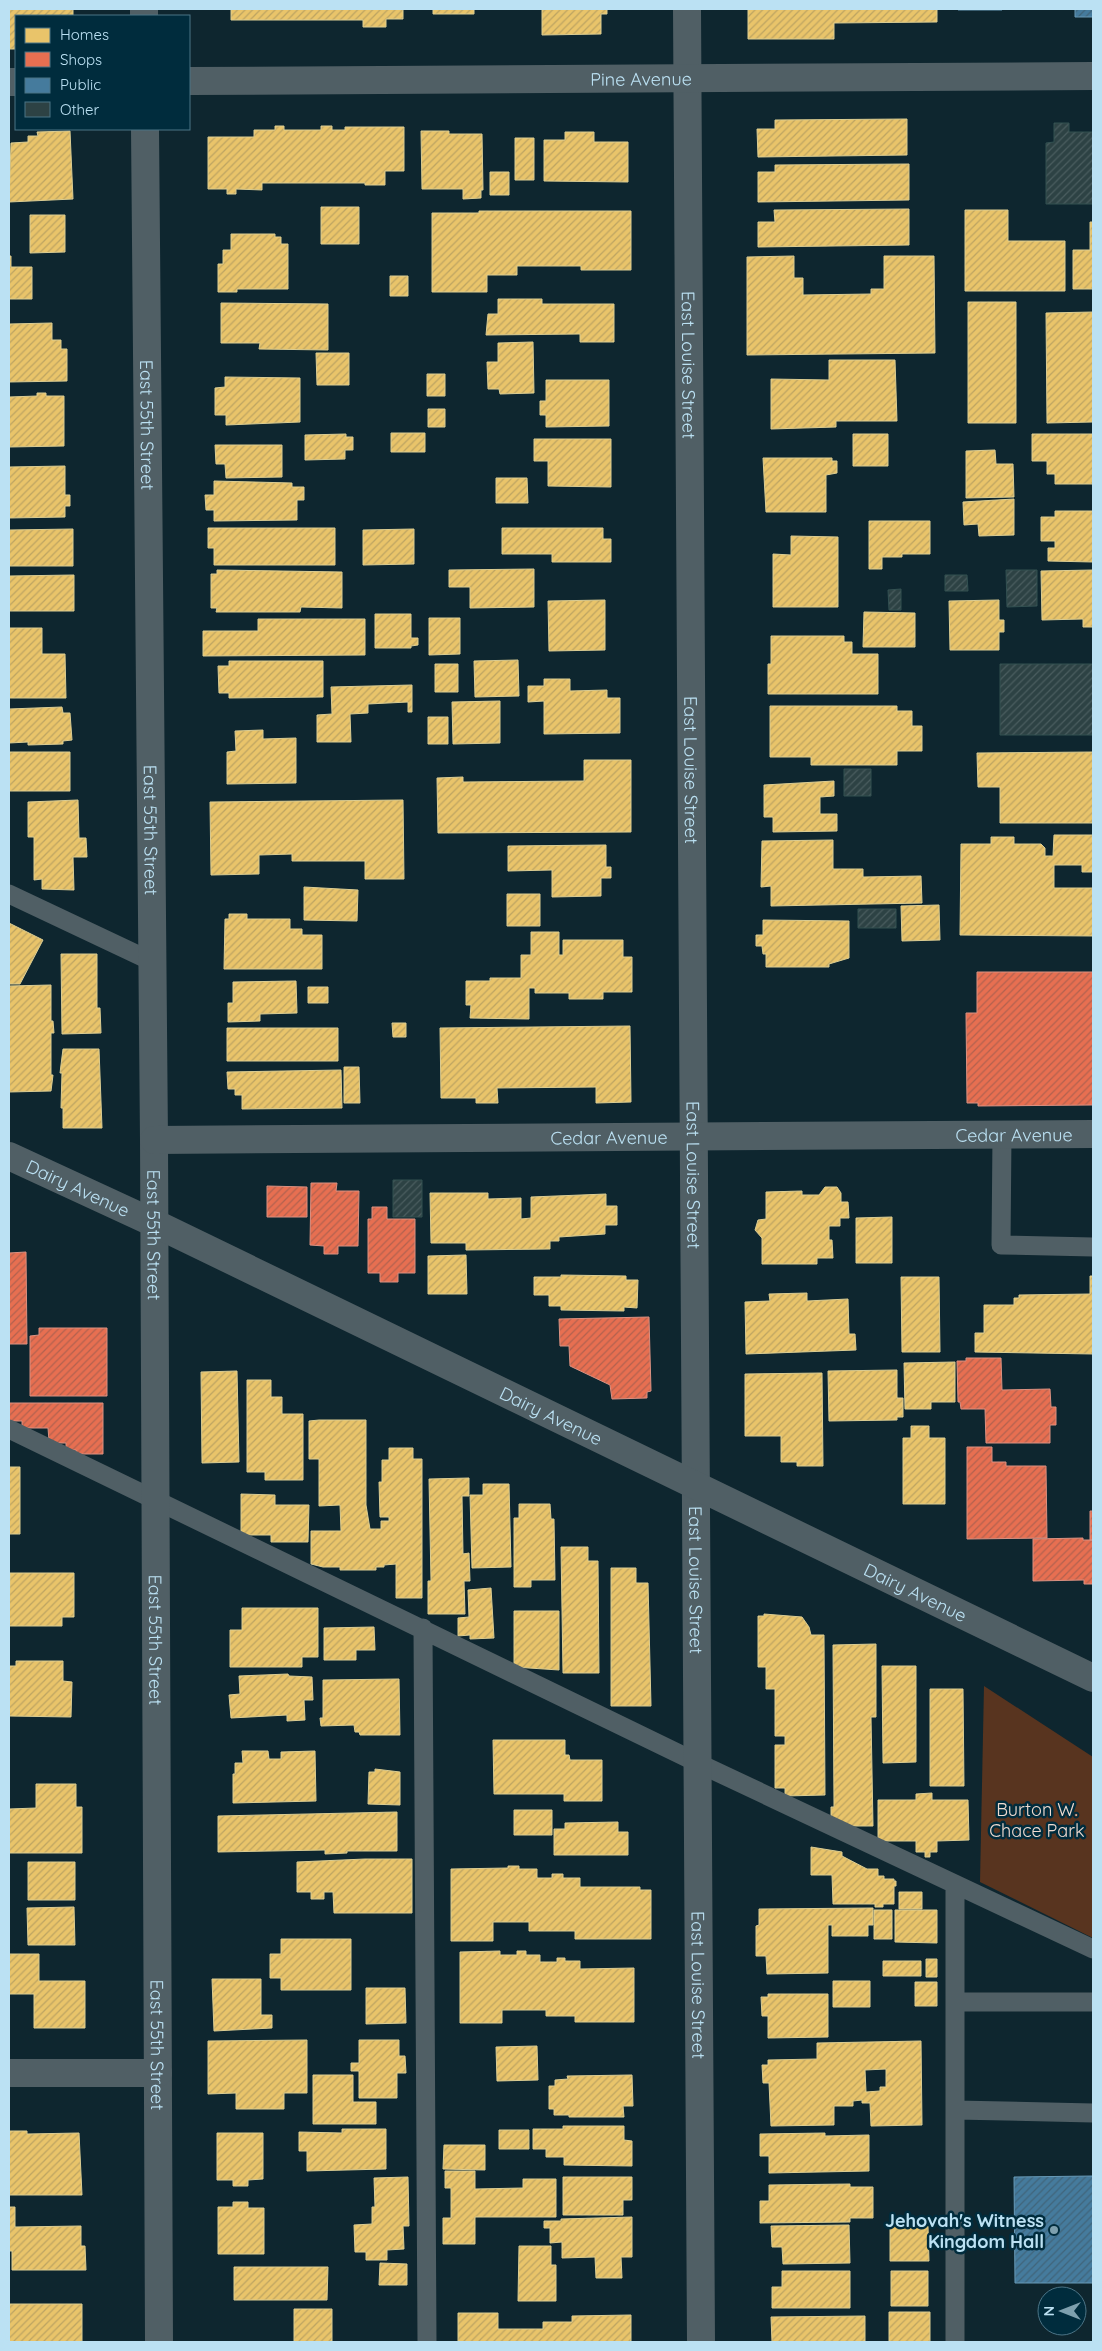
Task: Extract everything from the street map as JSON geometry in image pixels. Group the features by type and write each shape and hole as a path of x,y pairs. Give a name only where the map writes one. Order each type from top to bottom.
{"street":[{"name":"East Louise Street","path":"687,9 702,2342"},
{"name":"Pine Avenue","path":"190,81 1093,76"},
{"name":"East 55th Street","path":"145,130 154,1140 159,2342"},
{"name":"Cedar Avenue","path":"154,1140 1093,1134"},
{"name":"Dairy Avenue","path":"9,1156 154,1223 1093,1678"},
{"path":"9,2073 158,2073"}],"lane":[{"path":"9,894 152,962"},
{"path":"1002,1135 1000,1245 1093,1247"},
{"path":"9,1429 155,1498 698,1763 1093,1949"},
{"path":"423,1628 427,2342"},
{"path":"955,1884 955,2342"},
{"path":"955,2002 1093,2002"},
{"path":"955,2110 1093,2113"}],"green space":[{"name":"Burton W. Chace Park","path":"984,1686 1093,1757 1093,1938 980,1882"}],"building: Homes":[{"path":"9,9 73,9 73,15 15,15 15,49 9,49"},
{"path":"231,9 403,9 403,19 386,19 386,27 363,27 363,20 231,20"},
{"path":"433,9 474,9 474,14 433,14"},
{"path":"542,9 607,9 607,14 601,14 601,34 542,35"},
{"path":"748,9 937,9 937,22 834,23 834,39 748,39"},
{"path":"907,119 907,155 758,157 757,129 775,129 775,120"},
{"path":"275,126 284,126 284,130 321,130 321,126 332,126 332,130 345,130 345,127 404,127 404,171 385,171 385,185 365,185 365,183 262,183 262,190 236,189 236,194 227,194 227,189 208,189 208,137 254,137 254,130 275,130"},
{"path":"70,131 73,199 9,202 11,143 28,142 28,136 38,136 37,132"},
{"path":"421,131 449,131 449,134 482,134 483,190 481,190 481,198 463,199 463,189 422,189"},
{"path":"565,132 594,132 594,142 628,142 628,182 544,181 544,140 565,140"},
{"path":"515,138 534,138 534,180 515,180"},
{"path":"909,164 909,200 758,202 758,172 775,172 775,165"},
{"path":"490,172 509,172 509,195 490,195"},
{"path":"321,207 359,207 359,244 321,244"},
{"path":"909,209 909,245 758,247 758,222 775,222 774,210"},
{"path":"965,210 1008,210 1008,241 1065,241 1065,291 965,291"},
{"path":"479,211 631,211 631,270 581,270 581,266 517,266 517,275 487,275 487,292 432,292 432,213 479,213"},
{"path":"30,215 65,215 65,252 30,253"},
{"path":"1090,222 1093,222 1093,289 1073,289 1073,250 1090,250"},
{"path":"231,234 275,234 275,237 281,237 281,244 288,244 288,289 237,289 237,292 218,292 218,264 223,264 223,250 231,250"},
{"path":"9,256 11,256 11,267 32,267 32,299 9,299"},
{"path":"794,256 794,278 803,278 803,295 871,294 871,289 884,289 884,256 934,256 935,353 747,355 747,257"},
{"path":"390,276 408,276 408,296 390,296"},
{"path":"498,299 542,299 542,304 614,304 614,342 580,342 580,334 486,335 488,314 498,314"},
{"path":"968,302 1016,302 1016,423 968,423"},
{"path":"221,303 328,304 328,350 259,349 260,343 221,343"},
{"path":"1093,312 1093,422 1047,423 1046,313"},
{"path":"52,323 52,340 61,340 61,349 67,349 67,381 9,382 9,324"},
{"path":"533,342 534,393 500,394 499,389 488,389 487,362 498,362 498,343"},
{"path":"316,353 349,353 349,385 317,385"},
{"path":"829,360 895,360 897,421 836,421 836,427 771,429 771,379 829,380"},
{"path":"427,374 445,374 445,396 427,396"},
{"path":"225,377 300,378 300,422 226,425 226,415 215,415 215,388 225,387"},
{"path":"546,380 609,380 609,426 546,427 546,415 540,415 540,401 546,401"},
{"path":"37,393 46,393 46,396 64,396 64,446 9,447 9,397 37,396"},
{"path":"428,409 445,409 445,427 428,427"},
{"path":"391,433 425,433 425,452 391,452"},
{"path":"346,434 346,437 353,437 353,450 345,450 345,459 305,460 305,435"},
{"path":"853,434 888,434 888,466 853,466"},
{"path":"1032,434 1093,434 1093,484 1055,484 1055,474 1047,474 1047,461 1032,461"},
{"path":"534,439 611,439 611,487 548,486 548,461 534,461"},
{"path":"215,445 282,445 282,477 226,478 225,464 216,464"},
{"path":"995,450 996,464 1013,464 1014,497 966,498 966,451"},
{"path":"763,458 832,458 832,461 837,461 837,473 826,475 826,512 766,512"},
{"path":"65,466 65,495 70,495 70,506 65,506 65,517 9,518 9,467"},
{"path":"496,478 527,478 528,503 496,503"},
{"path":"214,481 292,483 292,487 304,487 304,500 297,500 297,520 214,521 214,510 206,510 205,495 214,495"},
{"path":"1014,499 1014,535 979,536 978,524 964,525 963,502"},
{"path":"1055,511 1093,511 1093,562 1048,561 1048,548 1055,548 1055,541 1041,541 1041,517 1055,517"},
{"path":"869,521 930,521 930,554 902,554 902,557 882,557 882,569 869,569"},
{"path":"208,528 335,528 335,565 214,565 214,548 208,548"},
{"path":"502,528 603,528 603,539 611,539 611,562 552,562 552,554 502,554"},
{"path":"73,529 73,566 9,566 9,530"},
{"path":"414,529 414,564 363,565 363,530"},
{"path":"791,536 838,537 838,607 773,607 773,554 791,555"},
{"path":"534,569 534,607 470,608 470,587 449,587 449,570"},
{"path":"217,570 342,572 342,608 301,607 300,612 216,612 217,608 211,608 211,574 217,574"},
{"path":"1093,570 1093,627 1083,627 1083,619 1042,620 1041,571"},
{"path":"74,575 74,611 9,611 9,576"},
{"path":"605,600 605,650 549,651 548,601"},
{"path":"999,600 999,620 1004,620 1004,632 999,632 999,650 950,650 949,601"},
{"path":"864,612 915,613 915,647 863,647"},
{"path":"375,614 411,614 411,638 418,638 418,645 411,646 411,648 375,648"},
{"path":"429,618 460,618 460,654 429,655"},
{"path":"258,619 365,619 365,655 203,656 203,631 258,631"},
{"path":"9,628 42,628 42,654 65,654 66,698 9,698"},
{"path":"771,636 844,636 844,642 852,642 852,654 878,654 878,694 768,694 768,664 771,664"},
{"path":"518,660 519,696 475,697 474,661"},
{"path":"229,661 323,661 323,697 229,698 229,693 219,693 218,666 229,666"},
{"path":"435,664 458,664 458,692 435,692"},
{"path":"544,679 570,679 570,691 607,690 607,698 620,698 620,733 544,734 544,701 528,702 528,686 544,686"},
{"path":"412,685 412,712 408,712 408,702 368,704 368,713 350,714 351,742 317,742 317,715 332,714 331,687"},
{"path":"500,701 500,743 453,744 452,702"},
{"path":"770,706 897,706 897,711 912,711 912,726 922,726 922,751 897,751 897,765 811,765 811,757 770,757"},
{"path":"62,707 63,713 70,713 72,740 63,741 63,744 28,745 28,742 9,743 9,709"},
{"path":"428,717 448,717 448,744 428,744"},
{"path":"263,730 263,739 296,738 296,783 227,784 227,752 236,751 235,731"},
{"path":"9,752 70,752 70,791 9,791"},
{"path":"1093,752 1093,823 1000,823 1000,787 978,787 977,753"},
{"path":"584,760 631,760 631,832 438,833 437,778 463,777 463,782 584,781"},
{"path":"834,781 834,796 820,797 820,814 837,814 837,831 773,832 773,817 764,817 764,785"},
{"path":"78,800 79,838 86,838 87,857 73,857 74,890 42,889 42,879 34,880 34,837 28,837 28,802"},
{"path":"403,800 404,879 365,879 365,861 292,861 292,854 259,855 259,874 211,875 210,802"},
{"path":"1054,835 1093,835 1093,872 1082,872 1082,865 1054,865 1054,888 1093,888 1093,936 960,935 961,844 991,844 991,837 1014,837 1014,844 1041,844 1045,848 1045,856 1053,856"},
{"path":"833,840 833,869 863,869 863,877 921,876 922,903 771,906 771,886 761,887 762,841"},
{"path":"606,845 606,867 611,867 611,878 601,878 601,896 552,897 552,870 508,871 508,846"},
{"path":"304,887 358,890 357,921 304,920"},
{"path":"507,894 540,894 540,926 507,926"},
{"path":"939,905 940,940 902,941 901,906"},
{"path":"229,914 247,914 247,919 290,919 290,929 302,929 302,935 322,935 322,969 224,969 225,919 229,919"},
{"path":"763,920 849,921 849,958 829,964 829,967 766,967 766,954 763,954 762,946 756,946 756,935 763,935"},
{"path":"9,923 43,940 20,984 9,984"},
{"path":"531,932 559,932 559,955 563,955 563,940 623,940 623,957 632,957 632,992 603,992 603,999 569,999 569,993 535,993 535,988 529,988 529,1019 470,1018 471,1005 466,1005 466,981 490,981 490,978 521,978 521,955 531,955"},
{"path":"61,954 97,954 97,1008 100,1008 101,1033 62,1034"},
{"path":"296,981 297,1013 260,1014 260,1021 228,1022 228,1003 233,1003 233,982"},
{"path":"51,985 51,1021 53,1021 54,1033 51,1033 51,1075 53,1075 51,1091 9,1092 9,986"},
{"path":"308,987 328,987 328,1003 308,1003"},
{"path":"392,1023 406,1023 406,1037 393,1037"},
{"path":"630,1026 631,1102 596,1103 596,1087 497,1088 498,1103 476,1103 476,1098 441,1098 440,1028"},
{"path":"227,1028 338,1028 338,1061 227,1061"},
{"path":"63,1049 99,1049 102,1128 63,1128 63,1108 61,1108 62,1073 60,1073"},
{"path":"344,1067 359,1067 360,1103 344,1103"},
{"path":"341,1070 342,1108 242,1109 242,1095 235,1095 235,1089 228,1089 227,1072"},
{"path":"825,1187 837,1187 841,1193 841,1202 848,1202 849,1218 840,1218 840,1226 829,1226 829,1240 832,1240 833,1258 817,1258 817,1264 762,1264 762,1238 755,1230 758,1220 766,1219 766,1192 802,1191 802,1195 819,1195"},
{"path":"430,1193 488,1193 488,1199 521,1198 521,1219 531,1218 531,1197 606,1194 606,1206 617,1206 617,1225 605,1225 605,1234 559,1237 559,1241 550,1241 550,1249 466,1250 466,1243 431,1243"},
{"path":"892,1217 892,1263 856,1263 856,1218"},
{"path":"466,1255 467,1294 428,1294 428,1256"},
{"path":"561,1275 626,1276 626,1280 638,1280 637,1308 624,1307 624,1311 561,1310 561,1306 549,1306 549,1295 534,1295 534,1277 561,1277"},
{"path":"1090,1276 1093,1276 1093,1354 975,1352 975,1333 984,1333 984,1305 1014,1305 1014,1298 1019,1298 1019,1295 1090,1294"},
{"path":"901,1277 939,1277 940,1352 902,1352"},
{"path":"807,1293 807,1301 848,1299 849,1334 855,1334 856,1350 746,1354 745,1302 770,1301 769,1294"},
{"path":"955,1362 955,1402 931,1402 931,1409 905,1409 904,1363"},
{"path":"897,1370 897,1398 903,1398 903,1417 897,1417 897,1420 829,1421 828,1371"},
{"path":"237,1371 239,1462 202,1463 201,1372"},
{"path":"822,1373 823,1466 797,1466 797,1462 781,1462 781,1436 745,1436 745,1374"},
{"path":"247,1380 271,1380 271,1397 282,1397 282,1414 303,1414 303,1480 265,1480 265,1472 247,1472"},
{"path":"366,1420 366,1505 370,1529 381,1529 381,1521 389,1521 389,1517 380,1517 379,1482 382,1482 382,1460 389,1460 389,1448 413,1448 413,1459 422,1459 422,1598 396,1598 396,1564 376,1567 376,1570 340,1570 340,1567 323,1567 311,1564 311,1531 341,1531 340,1505 319,1506 319,1459 309,1459 309,1421"},
{"path":"911,1426 929,1426 929,1438 945,1438 945,1504 903,1504 903,1438 911,1438"},
{"path":"9,1467 20,1467 20,1534 9,1534"},
{"path":"469,1478 469,1496 462,1496 463,1554 469,1553 470,1581 464,1581 465,1614 428,1614 428,1581 431,1581 429,1479"},
{"path":"483,1484 509,1484 511,1567 472,1568 470,1495 483,1495"},
{"path":"241,1494 275,1495 275,1505 309,1505 308,1542 271,1542 271,1535 241,1535"},
{"path":"519,1504 550,1504 551,1519 554,1519 555,1580 531,1580 531,1587 514,1587 514,1518 519,1518"},
{"path":"561,1547 588,1547 588,1561 598,1561 599,1673 563,1673"},
{"path":"611,1568 636,1568 636,1583 648,1583 651,1706 611,1706"},
{"path":"10,1573 74,1573 74,1617 62,1617 62,1626 9,1626"},
{"path":"491,1588 494,1638 470,1639 470,1635 458,1636 458,1618 469,1617 468,1590"},
{"path":"242,1608 318,1608 318,1657 302,1657 302,1667 230,1667 230,1630 242,1630"},
{"path":"514,1611 559,1611 559,1670 514,1667"},
{"path":"764,1614 802,1617 809,1627 811,1635 824,1635 825,1795 785,1796 785,1788 775,1788 775,1745 785,1745 785,1736 775,1736 775,1689 766,1689 766,1667 758,1667 758,1616 764,1616"},
{"path":"374,1627 375,1650 356,1650 356,1660 324,1660 324,1628"},
{"path":"876,1644 876,1717 871,1717 873,1826 844,1826 831,1821 831,1807 834,1807 833,1645"},
{"path":"16,1661 63,1661 63,1681 72,1682 71,1717 9,1716 9,1666 16,1666"},
{"path":"882,1666 916,1666 916,1762 883,1763"},
{"path":"288,1674 289,1676 312,1677 313,1700 304,1700 305,1720 287,1721 287,1715 231,1718 229,1695 240,1694 239,1676"},
{"path":"399,1679 400,1735 360,1735 359,1732 355,1732 354,1725 321,1726 320,1718 323,1718 323,1680"},
{"path":"930,1689 963,1689 964,1786 930,1786"},
{"path":"493,1740 565,1740 565,1755 569,1755 570,1760 602,1760 602,1801 564,1801 564,1794 494,1794"},
{"path":"242,1751 268,1751 269,1759 281,1759 281,1752 315,1751 316,1801 233,1803 233,1774 235,1774 235,1763 243,1763"},
{"path":"375,1769 400,1772 400,1805 368,1804 369,1772 375,1772"},
{"path":"36,1784 76,1784 76,1807 82,1807 82,1853 9,1853 9,1809 36,1808"},
{"path":"932,1793 932,1800 968,1800 969,1840 937,1841 937,1852 930,1852 930,1857 925,1857 925,1852 916,1852 916,1841 878,1841 878,1800 916,1800 916,1794"},
{"path":"514,1810 552,1810 552,1835 514,1835"},
{"path":"397,1812 397,1851 347,1851 347,1853 325,1854 325,1850 218,1852 218,1816"},
{"path":"618,1822 618,1832 628,1832 628,1855 554,1855 554,1829 565,1829 565,1823"},
{"path":"811,1847 842,1852 842,1856 867,1869 878,1869 878,1876 884,1876 884,1879 894,1879 896,1886 894,1886 894,1904 883,1904 883,1907 875,1907 875,1904 833,1904 832,1875 811,1875"},
{"path":"412,1859 412,1913 334,1913 333,1892 324,1892 324,1899 311,1899 311,1892 297,1892 297,1862"},
{"path":"28,1862 75,1862 75,1900 28,1900"},
{"path":"508,1866 519,1866 519,1869 537,1869 537,1878 552,1878 552,1874 563,1874 563,1878 580,1878 580,1887 640,1887 640,1890 651,1890 651,1939 575,1939 575,1931 529,1931 529,1922 493,1922 493,1941 451,1941 451,1869 508,1868"},
{"path":"899,1892 922,1892 922,1909 899,1909"},
{"path":"74,1907 75,1945 28,1945 27,1908"},
{"path":"873,1908 873,1925 868,1925 868,1936 832,1936 832,1925 828,1925 828,1973 767,1974 766,1956 756,1956 756,1926 759,1925 759,1909"},
{"path":"874,1910 892,1910 892,1939 874,1939"},
{"path":"895,1910 937,1910 937,1943 895,1942"},
{"path":"281,1939 351,1939 351,1990 281,1990 281,1978 270,1978 270,1954 281,1954"},
{"path":"500,1951 500,1955 517,1955 517,1951 526,1951 526,1955 540,1955 540,1962 557,1962 557,1958 565,1958 565,1961 580,1961 580,1969 634,1968 634,2022 575,2022 575,2016 546,2016 546,2010 502,2010 502,2023 460,2023 460,1952"},
{"path":"9,1954 39,1954 39,1981 85,1981 85,2028 34,2028 34,1994 9,1994"},
{"path":"926,1959 937,1959 937,1977 926,1977"},
{"path":"883,1961 921,1961 921,1976 883,1976"},
{"path":"212,1979 261,1979 261,2015 272,2015 272,2028 214,2031"},
{"path":"833,1981 870,1981 870,2007 833,2007"},
{"path":"915,1982 937,1982 937,2006 915,2006"},
{"path":"366,1988 405,1988 406,2023 366,2024"},
{"path":"768,1994 828,1994 828,2037 768,2038 768,2016 762,2016 761,1997 768,1997"},
{"path":"307,2040 307,2093 284,2093 284,2109 236,2109 236,2093 208,2094 208,2041"},
{"path":"359,2040 399,2040 399,2056 405,2056 406,2073 397,2073 397,2098 359,2098 359,2071 351,2071 351,2063 359,2063"},
{"path":"921,2041 922,2125 871,2126 870,2103 862,2103 862,2100 853,2101 853,2106 834,2106 834,2125 771,2126 769,2083 763,2083 762,2065 768,2065 768,2060 817,2059 817,2043","holes":["886,2069 886,2087 880,2087 880,2091 866,2092 865,2070"]},
{"path":"537,2046 538,2080 497,2081 496,2047"},
{"path":"313,2075 353,2075 353,2102 376,2102 376,2124 313,2124"},
{"path":"632,2075 633,2106 623,2106 624,2117 569,2117 569,2115 554,2115 554,2109 549,2109 549,2086 555,2086 555,2080 568,2079 567,2076"},
{"path":"563,2126 624,2126 624,2140 632,2141 632,2166 564,2165 564,2157 546,2157 546,2149 533,2149 533,2129 563,2129"},
{"path":"342,2129 386,2129 386,2169 307,2171 307,2151 299,2151 299,2132 342,2133"},
{"path":"499,2130 529,2130 529,2149 499,2149"},
{"path":"9,2131 27,2131 27,2134 79,2133 82,2195 9,2195"},
{"path":"217,2133 263,2133 263,2179 248,2180 248,2186 233,2186 233,2180 217,2180"},
{"path":"825,2133 825,2136 869,2135 869,2171 769,2173 769,2156 760,2156 760,2134"},
{"path":"444,2145 485,2145 485,2170 443,2169"},
{"path":"445,2171 475,2171 475,2189 523,2188 523,2179 556,2179 556,2217 475,2217 475,2244 443,2244 443,2218 451,2218 451,2188 445,2188"},
{"path":"408,2177 409,2226 403,2226 404,2249 387,2250 387,2260 366,2260 366,2252 355,2252 354,2225 372,2224 372,2207 375,2207 374,2178"},
{"path":"563,2177 632,2177 632,2200 623,2200 623,2215 563,2215"},
{"path":"850,2184 850,2187 873,2187 873,2218 850,2218 850,2222 760,2223 760,2201 769,2201 769,2185"},
{"path":"233,2202 248,2202 248,2208 264,2208 264,2254 218,2254 218,2207 233,2207"},
{"path":"9,2207 15,2207 15,2227 81,2226 81,2246 85,2246 86,2270 12,2270 12,2251 9,2251"},
{"path":"632,2217 632,2257 621,2257 622,2278 596,2278 595,2257 562,2258 562,2242 550,2243 550,2228 544,2228 544,2221"},
{"path":"849,2225 850,2263 783,2264 782,2247 772,2247 771,2226"},
{"path":"890,2226 928,2226 929,2261 890,2261"},
{"path":"519,2246 551,2246 551,2265 556,2265 556,2301 518,2301"},
{"path":"380,2263 407,2264 407,2285 379,2285"},
{"path":"234,2267 328,2267 327,2300 234,2300"},
{"path":"782,2271 850,2271 850,2308 772,2308 772,2287 782,2287"},
{"path":"891,2271 928,2271 928,2306 891,2306"},
{"path":"9,2304 82,2304 82,2342 9,2342"},
{"path":"294,2309 332,2309 332,2342 294,2342"},
{"path":"889,2312 930,2312 930,2342 889,2342"},
{"path":"458,2313 498,2313 498,2329 543,2329 543,2322 572,2322 572,2316 631,2315 631,2342 458,2342"},
{"path":"865,2316 865,2342 772,2342 771,2317"}],"building: Shops":[{"path":"977,972 1093,972 1093,1105 978,1106 978,1103 967,1103 966,1013 977,1013"},
{"path":"311,1183 337,1183 336,1191 359,1191 358,1246 338,1246 338,1254 324,1254 324,1246 310,1245"},
{"path":"267,1186 307,1187 307,1217 267,1217"},
{"path":"372,1207 387,1207 387,1219 415,1219 415,1273 398,1273 398,1282 380,1282 380,1273 368,1273 368,1219 372,1219"},
{"path":"26,1252 27,1344 9,1344 9,1253"},
{"path":"649,1317 651,1391 647,1392 647,1398 612,1399 610,1385 570,1366 569,1346 560,1346 559,1319"},
{"path":"39,1328 107,1328 107,1396 30,1396 30,1336 39,1335"},
{"path":"966,1358 1001,1358 1002,1390 1050,1389 1051,1407 1056,1407 1056,1425 1050,1425 1050,1443 986,1443 985,1409 961,1409 960,1402 958,1402 957,1361 966,1361"},
{"path":"9,1403 103,1403 103,1454 76,1454 76,1450 66,1450 66,1443 53,1443 49,1441 48,1428 22,1428 22,1421 9,1421"},
{"path":"967,1447 992,1447 992,1462 1006,1462 1006,1466 1046,1466 1047,1538 967,1539"},
{"path":"1090,1511 1093,1511 1093,1540 1090,1540"},
{"path":"1083,1538 1083,1540 1093,1540 1093,1584 1084,1584 1084,1580 1033,1581 1033,1539"}],"building: Public":[{"path":"1002,9 1002,10 958,10"},
{"path":"1075,9 1093,9 1093,17 1075,17"},
{"name":"Jehovah's Witness Kingdom Hall","path":"1093,2176 1093,2283 1015,2283 1014,2177"}],"building: Other":[{"path":"1054,123 1069,123 1069,132 1093,132 1093,204 1046,204 1046,143 1054,142"},
{"path":"1006,570 1037,570 1037,606 1007,607"},
{"path":"945,575 967,575 968,591 945,591"},
{"path":"901,589 901,610 889,610 888,590"},
{"path":"1000,664 1093,664 1093,735 1000,735"},
{"path":"844,769 871,769 871,796 844,796"},
{"path":"858,909 896,909 896,928 858,928"},
{"path":"393,1180 422,1180 422,1217 393,1217"}],"place":[{"name":"Jehovah's Witness Kingdom Hall","path":"1054,2230"}]}
